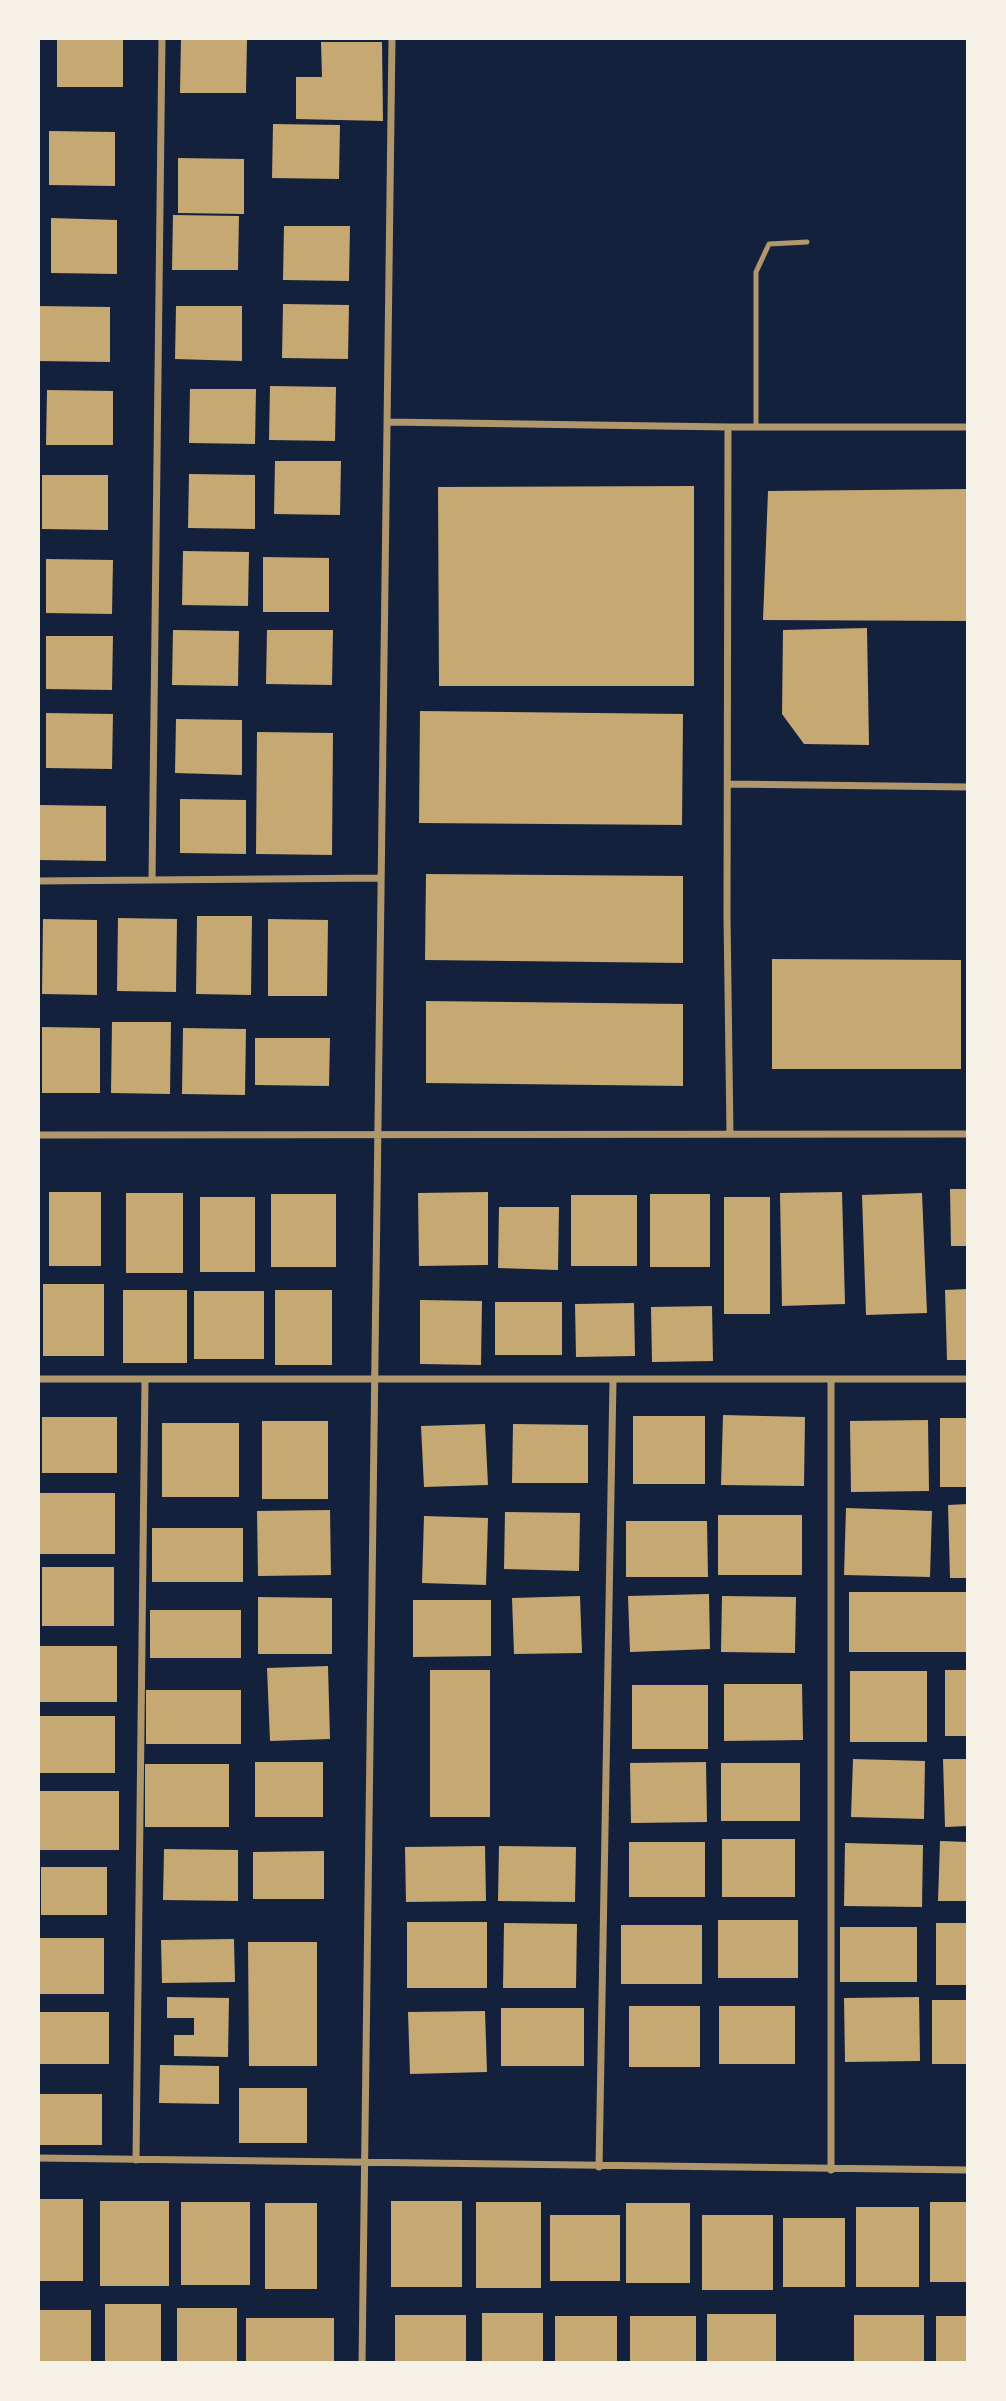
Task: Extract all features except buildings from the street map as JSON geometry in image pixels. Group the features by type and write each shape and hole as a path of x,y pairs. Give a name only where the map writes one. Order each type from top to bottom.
{"street":[{"path":"152,880 162,38"},
{"path":"362,2362 392,38"},
{"path":"387,422 728,427 968,426"},
{"path":"728,427 727,850 730,1134"},
{"path":"728,784 968,787"},
{"path":"38,880 381,878"},
{"path":"38,1135 968,1135"},
{"path":"38,1379 968,1379"},
{"path":"136,2160 145,1380"},
{"path":"599,2167 613,1380"},
{"path":"831,1380 831,2170"},
{"path":"38,2158 968,2170"}],"lane":[{"path":"756,427 756,272 769,244 807,242"}]}
